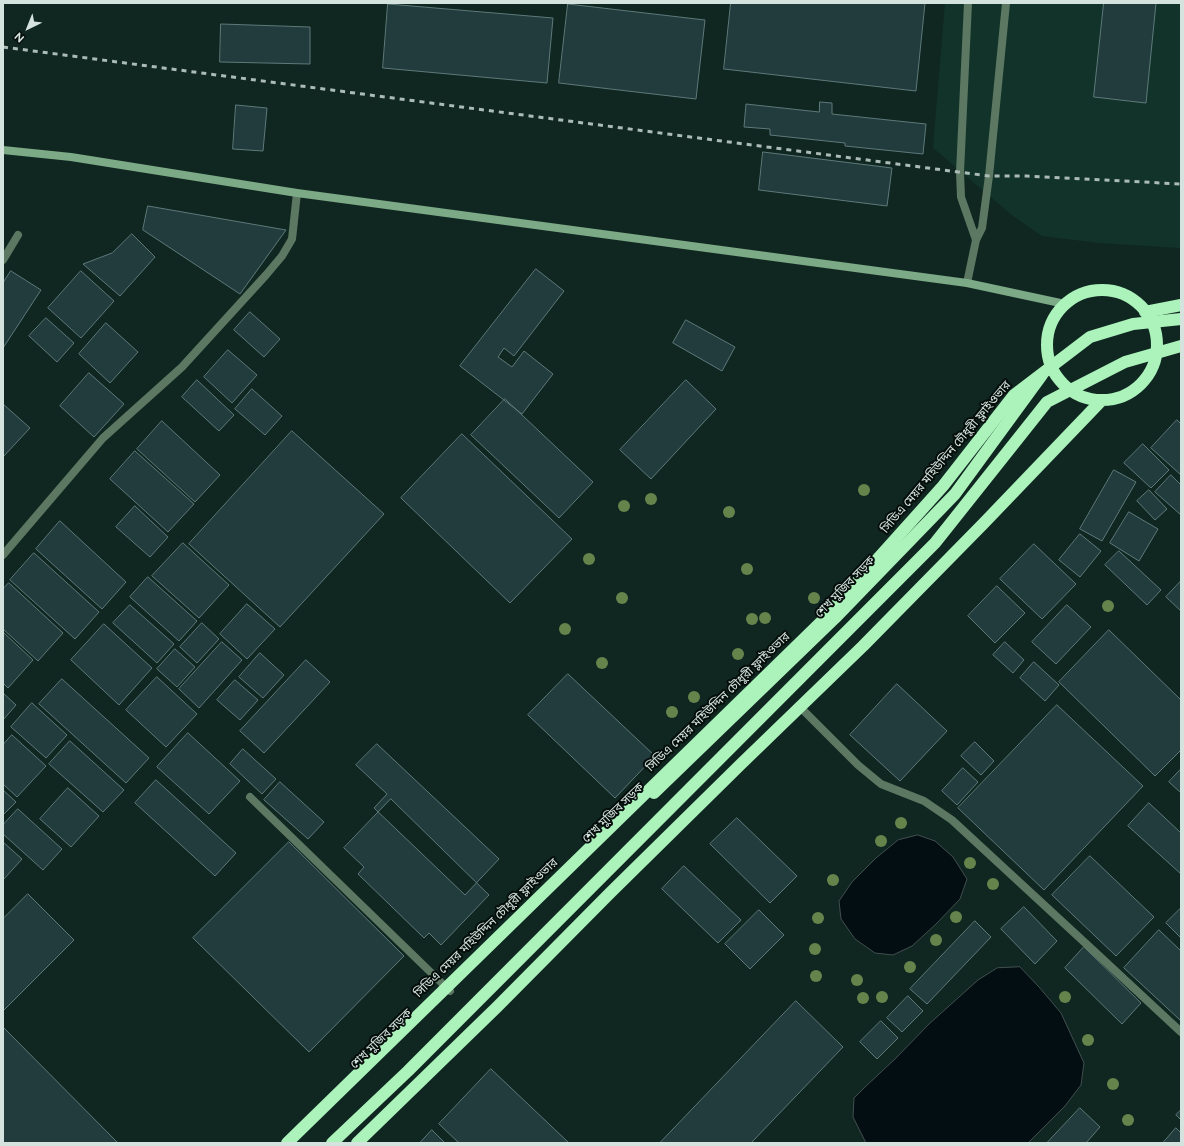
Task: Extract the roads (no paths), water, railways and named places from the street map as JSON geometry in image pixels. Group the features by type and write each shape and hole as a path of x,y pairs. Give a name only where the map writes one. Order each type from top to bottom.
{"highway":[{"path":"1095,290 1112,291 1127,296 1141,306 1151,319 1156,334 1158,351 1153,367 1145,381 1132,392 1118,399 1101,401 1085,398 1070,391 1058,379 1050,364 1046,348 1048,332 1054,316 1065,304 1079,295 1095,290"},
{"path":"1145,312 1181,305"},
{"name":"সিডিএ মেয়র মহিউদ্দিন চৌধুরী ফ্লাইওভার","path":"287,1143 821,622 944,486 1014,394 1090,337 1133,324 1181,319"},
{"path":"332,1143 408,1070 935,543 1047,402 1125,362 1181,346"},
{"name":"শেখ মুজিব সড়ক","path":"293,1143 359,1081 581,863 835,618 955,494 1050,364"},
{"path":"357,1143 863,646 972,536 1101,401"}],"main road":[{"path":"3,150 71,157 297,193 967,283 1065,304"}],"street":[{"path":"968,3 960,172 961,197 976,240"},
{"path":"967,283 976,240 982,228 989,176 1006,3"},
{"path":"3,555 103,438 182,367 282,256 292,239 297,193"},
{"path":"3,260 18,235"},
{"path":"800,707 858,766 881,784 924,801 952,820 1181,1032"},
{"path":"250,797 450,992"}],"railway":[{"path":"3,47 989,176 1027,176 1181,184"}]}
